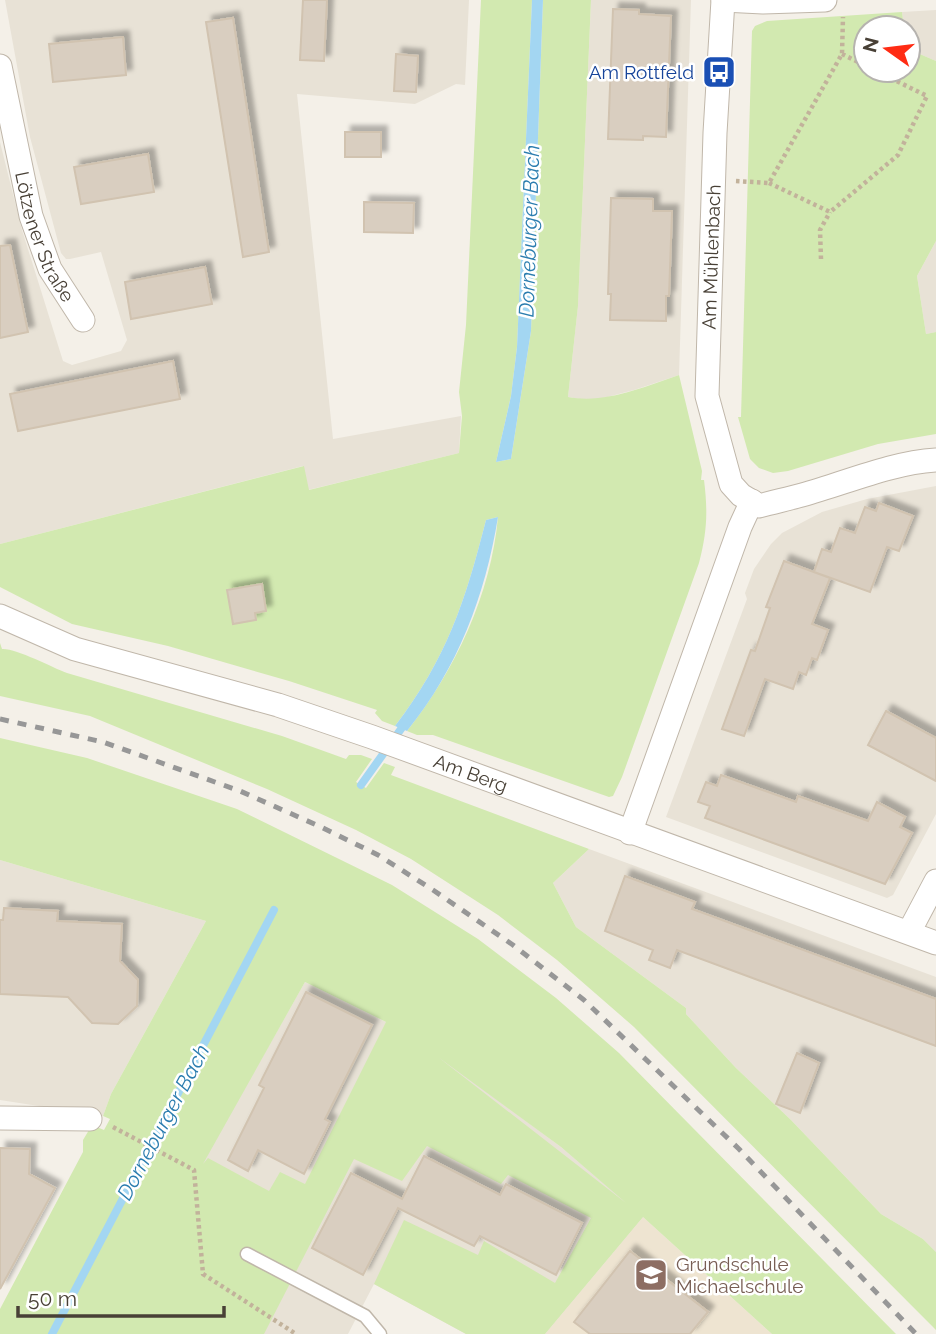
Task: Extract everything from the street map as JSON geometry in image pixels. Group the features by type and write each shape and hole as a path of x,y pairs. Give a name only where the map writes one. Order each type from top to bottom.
{"street":[{"path":"723,0 834,7"},
{"name":"Am Mühlenbach","path":"723,0 706,396 731,484 741,495 752,501"},
{"name":"Lötzener Straße","path":"0,66 32,216 50,269 83,320"},
{"path":"630,832 740,527 752,501 759,506 876,473 936,460"},
{"name":"Am Berg","path":"0,616 75,649 278,705 372,737 936,943"},
{"path":"909,932 936,881"},
{"path":"0,1118 99,1122"}],"lane":[{"path":"247,1254 365,1316 380,1334"}],"path":[{"path":"769,183 842,54 834,7"},
{"path":"842,54 852,59"},
{"path":"821,258 820,230 830,212 898,155 927,96 903,84"},
{"path":"714,180 769,183 830,212"},
{"path":"99,1122 194,1170 203,1273 296,1334"}],"shaded area":[{"path":"5,0 469,0 465,85 456,84 415,104 297,94 333,439 461,416 459,453 308,490 303,466 0,544 0,142 22,230 63,361 72,365 121,351 127,340 101,252 70,259 66,259 61,253 30,137"},
{"path":"591,0 691,0 679,375 592,401 568,397 578,306"},
{"path":"936,10 936,61 922,55 922,14 902,12"},
{"path":"936,241 936,332 926,334 917,276"},
{"path":"936,486 936,814 893,895 887,898 666,817 747,599 745,593 754,569 771,544 782,533 822,512 867,499"},
{"path":"589,849 936,977 936,1252 923,1239 881,1214 791,1120 736,1068 686,1014 686,1008 576,927 553,883"},
{"path":"0,860 206,921 111,1094 103,1116 0,1100"},
{"path":"305,982 406,1032 561,1147 643,1217 545,1334 466,1334 374,1284 348,1334 118,1334 199,1169"},
{"name":"Grundschule Michaelschule","path":"643,1217 772,1334 545,1334"}],"green space":[{"path":"481,0 532,0 517,347 511,396 496,462 511,459 531,331 543,0 591,0 578,306 568,397 582,399 610,396 679,375 702,471 701,480 704,480 706,522 699,563 622,777 613,796 609,797 433,735 417,735 407,731 440,683 468,630 488,574 498,517 486,520 462,603 441,653 395,726 382,721 375,713 377,710 289,681 168,646 72,624 0,587 0,544 304,466 309,490 459,453 462,416 459,392 466,325"},
{"path":"852,15 852,84 922,84 922,55 936,61 936,241 917,276 926,334 936,332 936,434 878,444 773,473 759,468 750,459 738,417 741,417 752,31 755,26 767,21"},
{"path":"0,643 2,649 67,673 282,736 346,759 349,755 361,755 372,759 356,782 366,788 384,763 395,767 391,775 589,849 553,883 576,927 686,1008 686,1014 736,1068 791,1120 881,1214 923,1239 936,1252 936,1330 634,1027 557,960 498,915 411,859 267,789 90,716 0,696"},
{"path":"0,738 87,758 237,809 392,885 478,939 556,998 619,1053 896,1334 772,1334 643,1217 545,1334 466,1334 374,1284 404,1220 478,1255 484,1241 555,1283 591,1218 508,1175 501,1184 427,1146 402,1181 354,1159 264,1334 0,1334 0,1309 83,1152 83,1140 92,1125 104,1130 110,1119 103,1116 111,1094 206,921 0,860","holes":["305,982 386,1022 305,1184 280,1172 269,1191 208,1158 203,1164","438,1057 561,1147 626,1203"]}],"water":[{"path":"532,0 543,0 531,331 511,459 496,462 511,396 517,347"},
{"path":"498,517 477,603 455,656 425,707 407,731 395,726 441,653 462,603 486,520"}],"building":[{"path":"303,0 327,0 324,61 300,60"},
{"path":"613,9 639,10 639,14 671,16 666,137 643,136 643,140 608,139"},
{"path":"233,18 269,252 243,257 206,22"},
{"path":"123,37 126,75 53,82 49,44"},
{"path":"396,54 418,56 416,92 394,91"},
{"path":"345,132 381,132 381,157 345,157"},
{"path":"148,154 154,192 81,204 74,167"},
{"path":"611,198 653,199 653,211 672,211 666,321 610,320 611,294 608,294"},
{"path":"364,202 414,203 413,233 364,232"},
{"path":"10,245 28,332 0,338 0,246"},
{"path":"205,267 212,304 131,319 125,282"},
{"path":"173,361 180,399 18,431 10,394"},
{"path":"879,503 913,516 899,551 887,547 870,592 814,572 822,549 831,552 840,528 855,533 865,507 876,511"},
{"path":"784,561 830,578 812,624 828,630 817,660 812,658 806,675 799,672 793,689 765,679 744,736 722,729 751,650 755,651 770,608 766,607"},
{"path":"262,584 266,611 255,613 256,620 233,624 227,590"},
{"path":"886,711 936,738 936,781 868,745"},
{"path":"721,775 796,802 798,796 868,821 877,802 905,817 900,827 912,833 885,884 705,818 710,806 698,802 706,782 717,786"},
{"path":"625,876 695,902 692,909 936,999 936,1046 677,950 670,968 649,960 653,950 605,931"},
{"path":"4,908 58,911 57,921 122,924 120,961 138,980 137,1006 118,1024 92,1023 68,997 0,994 0,920 3,920"},
{"path":"306,992 372,1025 325,1119 330,1122 304,1174 258,1150 248,1171 228,1160 264,1088 259,1085"},
{"path":"797,1053 819,1063 800,1113 776,1104"},
{"path":"0,1148 30,1149 29,1174 55,1188 0,1289"},
{"path":"424,1156 500,1195 506,1184 582,1223 556,1275 480,1236 474,1246 398,1208 363,1275 312,1248 351,1173 402,1199"},
{"path":"630,1251 708,1312 690,1334 590,1334 574,1322"}],"waterway":[{"name":"Dorneburger Bach","path":"361,785 406,722"},
{"name":"Dorneburger Bach","path":"52,1334 274,910"}],"railway":[{"path":"0,719 103,742 240,791 378,855 433,890 513,945 584,1000 739,1149 916,1334"}],"place":[{"name":"Am Rottfeld","path":"719,72"},
{"name":"Grundschule Michaelschule","path":"651,1275"}]}
